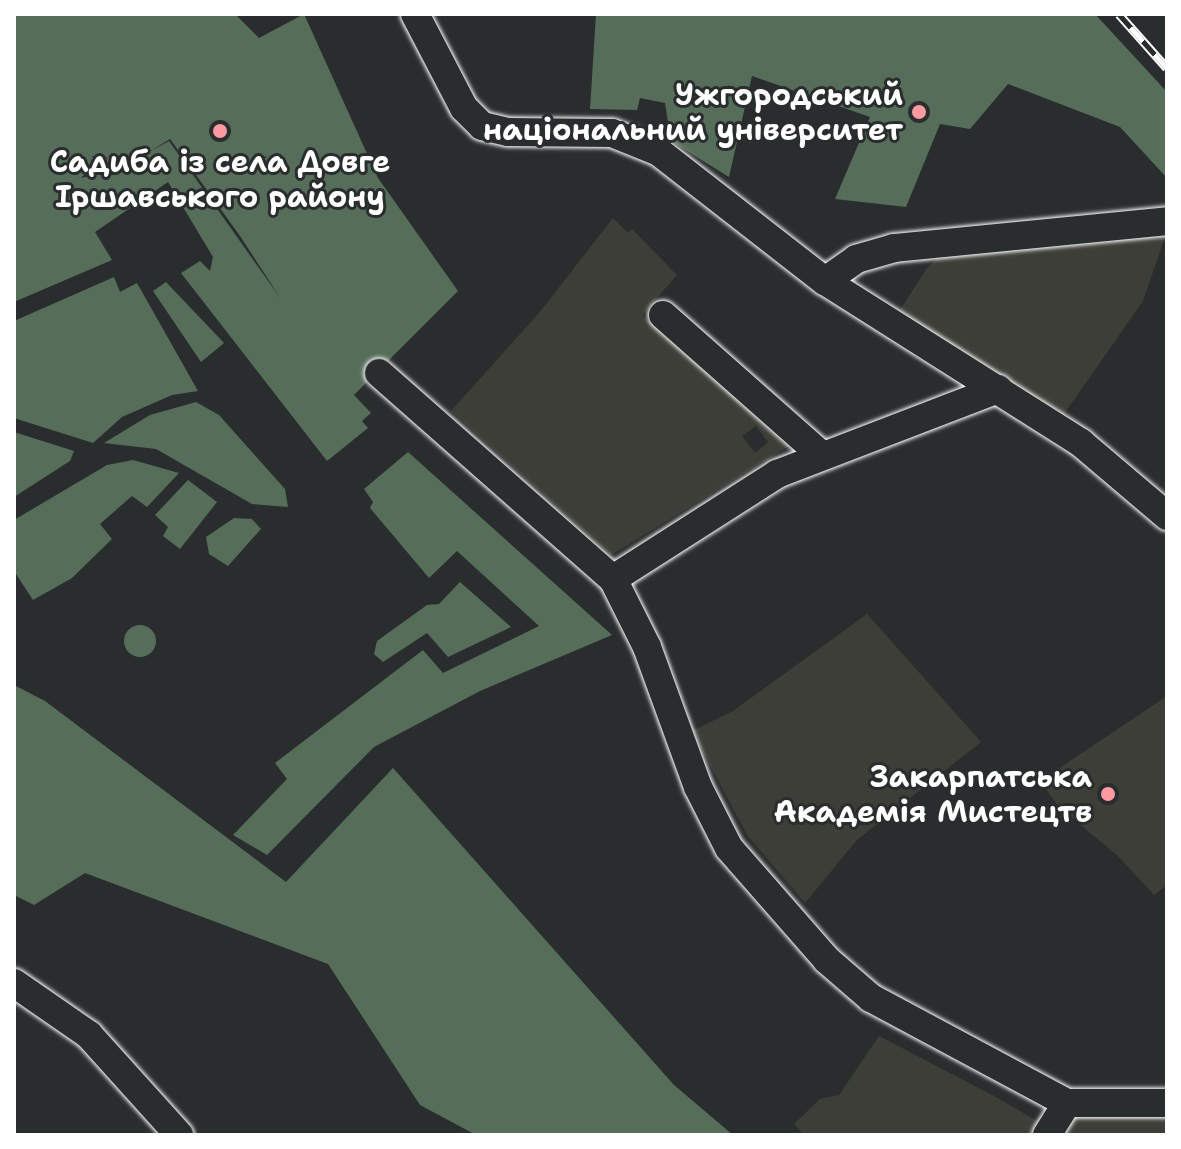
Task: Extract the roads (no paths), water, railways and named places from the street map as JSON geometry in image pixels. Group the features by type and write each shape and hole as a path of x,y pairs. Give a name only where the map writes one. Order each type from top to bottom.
{"street":[{"path":"415,14 464,108 482,126 634,139 659,152 825,281 998,389 1128,478 1167,516"},
{"path":"825,281 856,259 894,248 1167,221"},
{"path":"663,315 819,453"},
{"path":"379,373 416,409 613,579 647,647 698,787 729,848 772,903 871,998 1067,1103 1167,1103"},
{"path":"613,579 738,495 819,453 929,420 998,389"},
{"path":"14,983 89,1035 179,1135"},
{"path":"1047,1135 1067,1103"}],"railway":[{"path":"1119,14 1167,68"}],"place":[{"name":"Ужгородський національний університет","path":"919,112"},
{"name":"Садиба із села Довге Іршавського району","path":"220,131"},
{"name":"Закарпатська Академія Мистецтв","path":"1108,794"}]}
